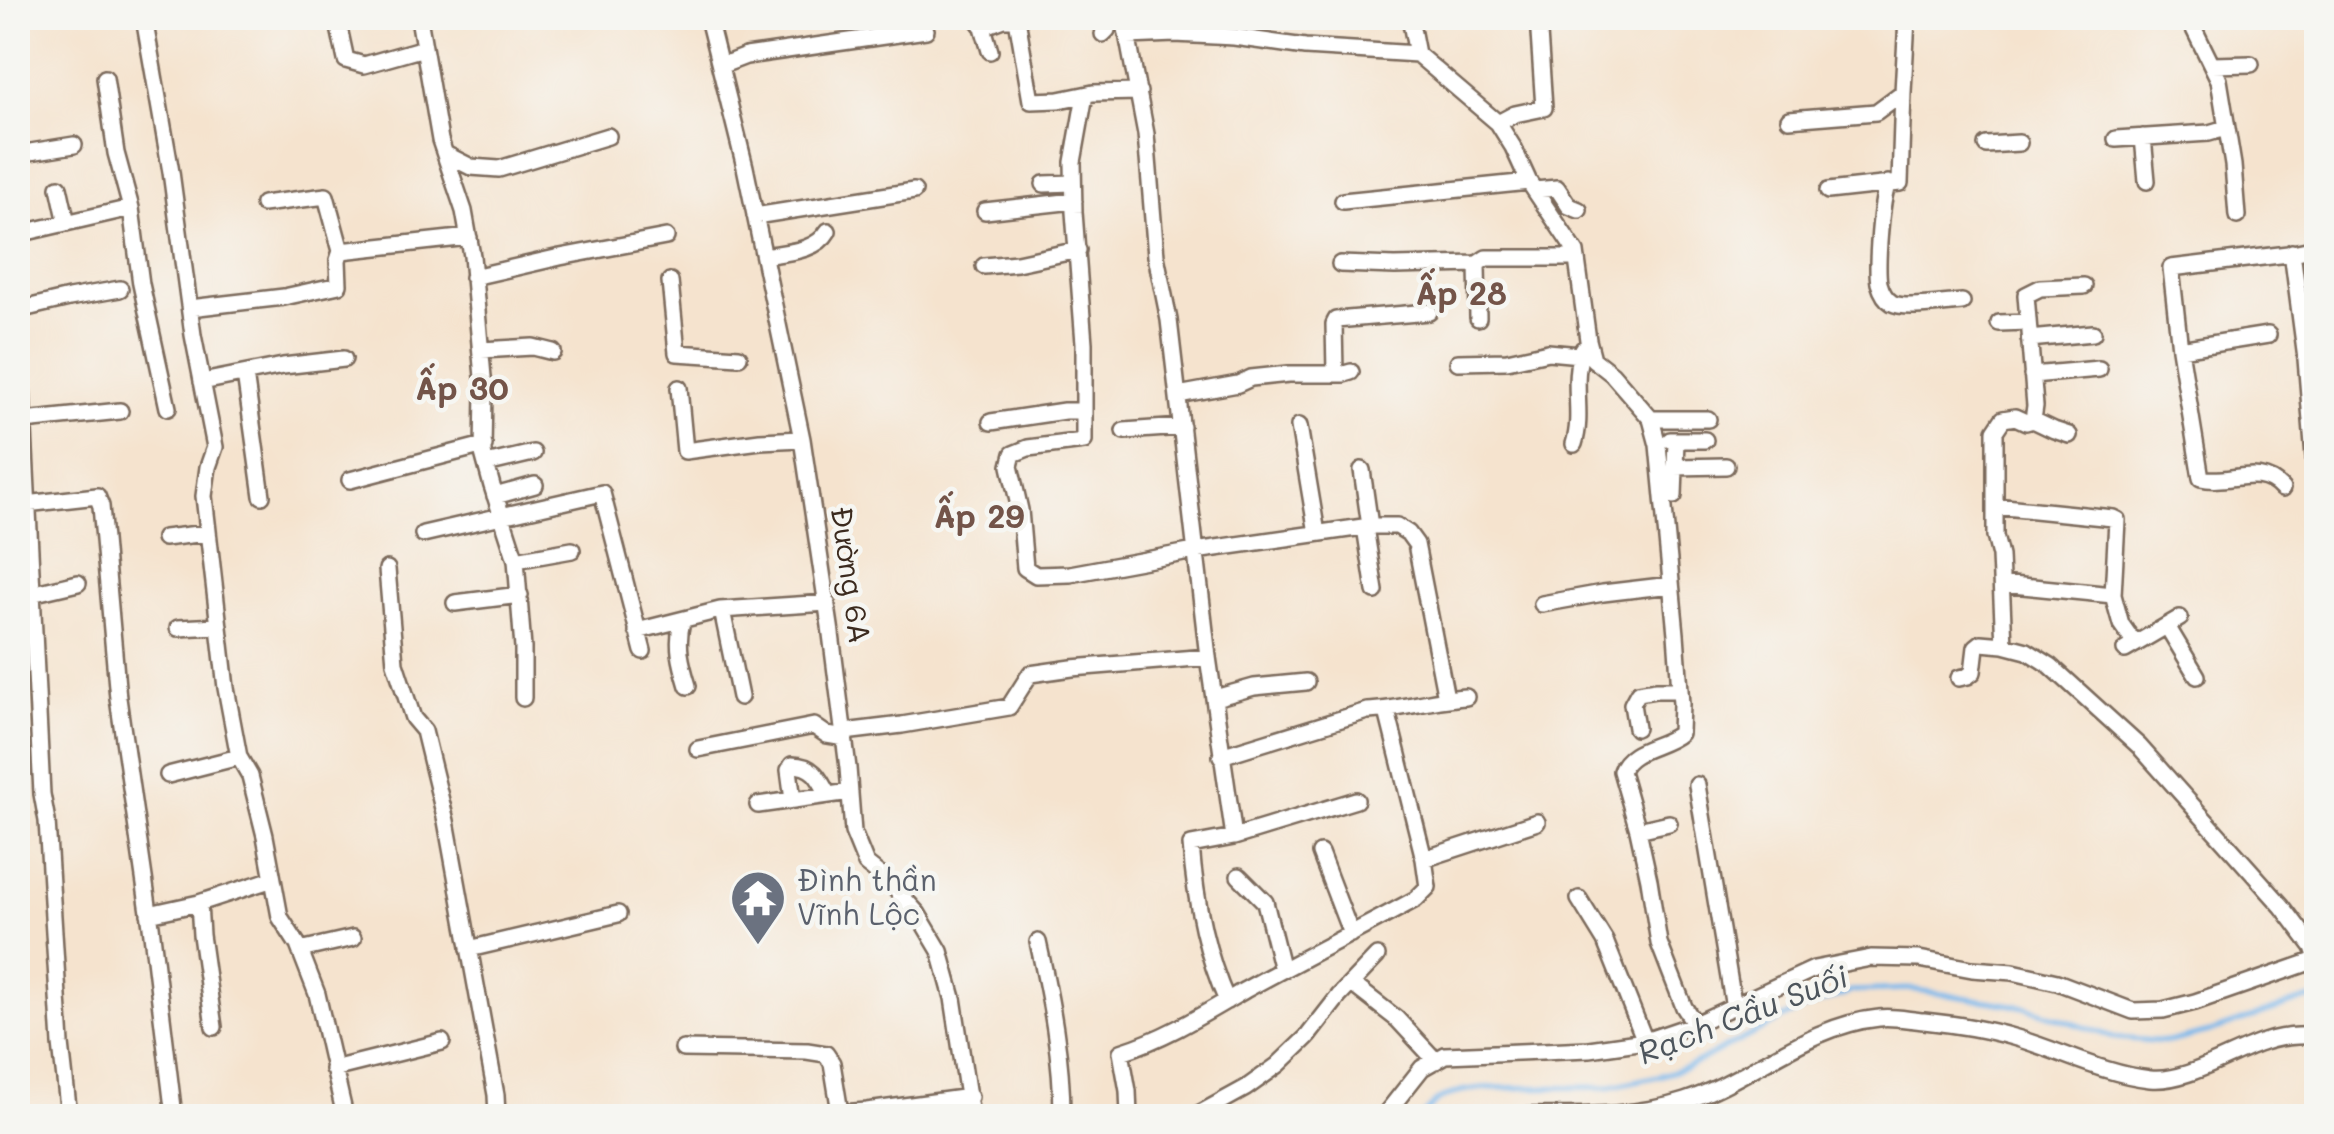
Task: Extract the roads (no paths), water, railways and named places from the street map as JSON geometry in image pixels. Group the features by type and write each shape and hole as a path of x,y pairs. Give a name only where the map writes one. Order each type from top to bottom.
{"street":[{"path":"144,18 214,446 204,496 226,688 239,757 250,776 265,836 280,917 300,950 317,994 344,1116"},
{"path":"419,18 440,140 469,238 484,388 486,464 516,560 523,698"},
{"name":"Đường 6A","path":"708,18 802,440 827,603 854,832 866,864 918,914 940,950 971,1116"},
{"path":"990,51 979,22 1017,18 1032,101 1138,92"},
{"path":"1103,34 1110,18"},
{"path":"1124,18 1146,134 1156,256 1169,320 1208,657 1234,837"},
{"path":"1410,18 1417,54"},
{"path":"1498,123 1515,114 1544,108 1538,18"},
{"path":"1828,192 1900,183 1907,18"},
{"path":"2193,18 2194,29 2220,80 2237,216"},
{"path":"338,23 346,60 364,65 424,48"},
{"path":"720,66 746,56 926,30"},
{"path":"1128,36 1234,37 1305,47 1417,54 1498,123 1532,186 1576,252 1584,348 1576,386 1578,431 1574,444"},
{"path":"2212,65 2250,64"},
{"path":"105,78 116,153 131,208 145,301 168,408"},
{"path":"1789,119 1876,112 1902,92"},
{"path":"1085,95 1072,162 1084,343 1084,441 1028,448 1012,454 1010,466 1020,510 1025,568 1036,575 1070,574 1317,533 1397,526 1408,532 1416,544 1446,698"},
{"path":"2116,139 2210,133 2226,128"},
{"path":"445,154 471,167 499,169 608,136"},
{"path":"2143,137 2148,181"},
{"path":"1986,144 2019,143"},
{"path":"18,154 74,145"},
{"path":"1044,184 1073,183"},
{"path":"1888,183 1883,193 1890,205 1878,280 1883,294 1893,304 1910,306 1962,302"},
{"path":"1342,201 1532,186 1556,188 1569,206 1579,210"},
{"path":"59,187 66,223"},
{"path":"755,216 914,192"},
{"path":"190,308 339,286 341,251 326,196 264,204"},
{"path":"985,211 1074,201"},
{"path":"18,234 131,208"},
{"path":"764,256 806,248 823,240 828,231"},
{"path":"474,277 666,237"},
{"path":"341,251 469,238"},
{"path":"2282,488 2265,476 2212,481 2200,478 2171,268 2316,248"},
{"path":"984,266 1078,250"},
{"path":"2292,252 2311,357 2316,482"},
{"path":"1340,264 1478,264 1486,258 1577,258"},
{"path":"1478,264 1478,318"},
{"path":"670,282 677,353 738,357"},
{"path":"2032,420 2035,406 2026,295 2040,288 2084,286"},
{"path":"68,1116 42,794 37,680 26,590 18,309 120,289"},
{"path":"1178,395 1251,378 1343,372 1336,320 1429,312"},
{"path":"1999,323 2028,322"},
{"path":"2029,339 2092,333"},
{"path":"2180,349 2268,335"},
{"path":"481,350 534,347 553,352"},
{"path":"1458,362 1506,361 1584,348"},
{"path":"1584,348 1651,419 1656,439 1680,690 1680,733 1633,755 1621,770 1654,902 1659,943 1684,1007 1695,1024"},
{"path":"202,382 344,359"},
{"path":"2032,375 2099,369"},
{"path":"246,374 262,496"},
{"path":"679,388 686,451 802,440"},
{"path":"24,420 120,411"},
{"path":"991,422 1084,411"},
{"path":"2004,645 2000,556 1995,536 1995,431 2003,419 2015,418 2032,420 2069,435"},
{"path":"1651,419 1708,419"},
{"path":"1299,426 1317,533"},
{"path":"1124,431 1182,428"},
{"path":"1656,439 1705,440"},
{"path":"1674,496 1676,440"},
{"path":"350,480 484,445"},
{"path":"486,464 534,452"},
{"path":"1675,467 1726,466"},
{"path":"1362,470 1375,592"},
{"path":"495,496 535,485"},
{"path":"423,534 602,493 642,652"},
{"path":"26,504 97,496 101,506 118,698 174,1116"},
{"path":"1995,506 2113,518 2118,524 2113,595 2130,647 2174,622 2197,676"},
{"path":"164,538 207,534"},
{"path":"516,560 572,550"},
{"path":"386,570 396,663 414,718 424,731 446,821 498,1116"},
{"path":"26,590 78,583"},
{"path":"2002,584 2113,595"},
{"path":"1542,604 1670,585"},
{"path":"455,603 520,595"},
{"path":"637,631 722,610 827,603"},
{"path":"722,610 740,697"},
{"path":"682,621 679,657 688,686"},
{"path":"178,628 219,626"},
{"path":"1384,1116 1422,1068 1446,1055 1589,1049 1646,1041 1734,1008 1814,969 1871,958 1919,959 2014,972 2058,982 2133,1011 2163,1010 2195,1002 2316,958 2313,947 2282,906 2139,746 2052,666 2027,651 1978,644 1973,672 1959,678"},
{"path":"698,749 814,726 827,735 844,735 1009,706 1030,674 1208,657"},
{"path":"18,681 37,680"},
{"path":"1215,698 1254,687 1306,682"},
{"path":"1636,728 1632,704 1638,693 1680,690"},
{"path":"1221,756 1367,711 1466,698"},
{"path":"1129,1116 1120,1052 1188,1024 1416,900 1428,887 1388,711"},
{"path":"168,775 239,757"},
{"path":"793,800 789,770 792,766 804,765 818,775 828,795"},
{"path":"1697,785 1734,1008"},
{"path":"758,805 850,792"},
{"path":"1227,1001 1203,928 1194,887 1191,845 1234,837 1356,800"},
{"path":"1424,859 1537,822"},
{"path":"1638,830 1670,822"},
{"path":"1320,853 1351,934"},
{"path":"1238,876 1266,902 1282,970"},
{"path":"149,914 273,879"},
{"path":"1580,898 1605,941 1646,1041"},
{"path":"199,903 214,1027"},
{"path":"469,949 618,914"},
{"path":"300,950 353,938"},
{"path":"1038,942 1054,1017 1062,1116"},
{"path":"1197,1116 1278,1065 1377,956"},
{"path":"1352,984 1397,1020 1436,1061"},
{"path":"1512,1116 1633,1114 1686,1100 1846,1024 1881,1017 2010,1036 2114,1072 2154,1080 2186,1073 2263,1042 2293,1035 2316,1036"},
{"path":"333,1069 442,1042"},
{"path":"683,1050 826,1054 832,1063 840,1112"},
{"path":"802,1116 970,1097"}],"waterway":[{"name":"Rạch Cầu Suối","path":"1422,1116 1438,1100 1461,1091 1608,1087 1658,1076 1688,1067 1800,1010 1853,991 1910,989 2026,1007 2116,1038 2168,1042 2316,999"}],"place":[{"name":"Đình thần Vĩnh Lộc","path":"758,947"}],"district":[{"name":"Ấp 28","path":"1461,294"},
{"name":"Ấp 30","path":"462,389"},
{"name":"Ấp 29","path":"979,517"}]}
